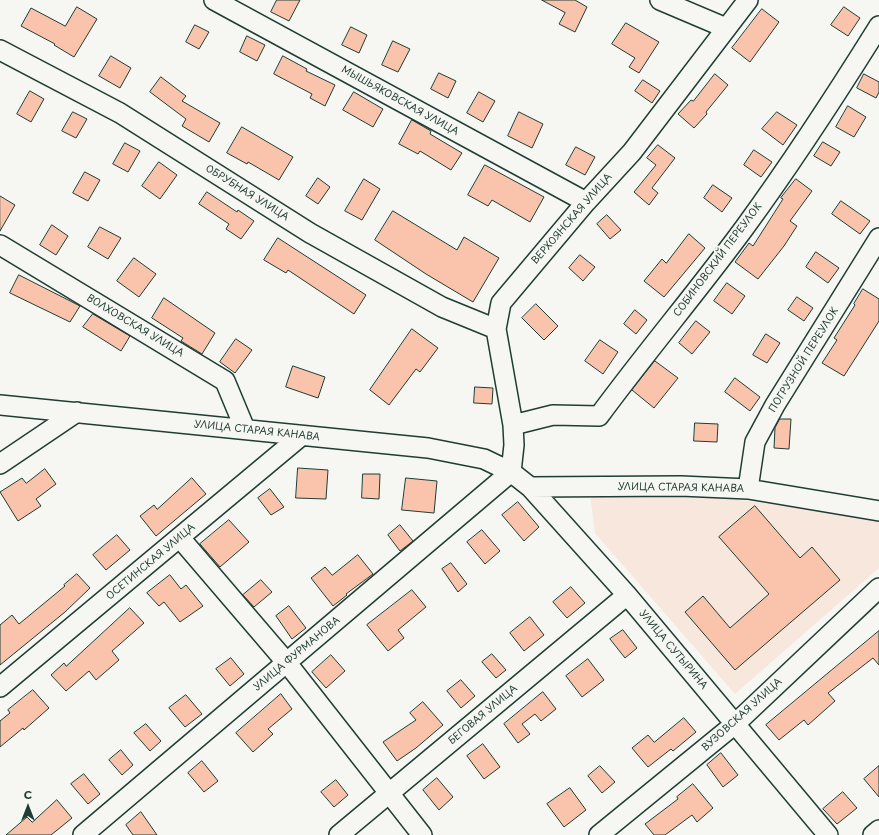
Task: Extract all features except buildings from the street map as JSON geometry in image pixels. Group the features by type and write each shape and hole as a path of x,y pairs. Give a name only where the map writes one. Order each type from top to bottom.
{"street":[{"name":"МЫШЬЯКОВСКАЯ УЛИЦА","path":"214,0 586,202"},
{"path":"660,0 726,28"},
{"name":"ВЕРХОЯНСКАЯ УЛИЦА","path":"511,472 514,445 513,425 496,329 501,303 586,202 632,152 748,0"},
{"name":"СОБИНОВСКИЙ ПЕРЕУЛОК","path":"513,425 553,415 600,416 638,363 748,221 822,118 879,26"},
{"name":"ОБРУБНАЯ УЛИЦА","path":"0,50 120,113 310,233 442,307 496,329"},
{"name":"ПОГРУЗНОЙ ПЕРЕУЛОК","path":"748,489 755,442 775,405 879,238"},
{"name":"ВОЛХОВСКАЯ УЛИЦА","path":"0,245 225,381 245,429"},
{"name":"УЛИЦА СТАРАЯ КАНАВА","path":"0,405 428,448 484,460 511,472"},
{"path":"0,464 77,412"},
{"name":"ОСЕТИНСКАЯ УЛИЦА","path":"0,687 301,436"},
{"name":"УЛИЦА СУТЫРИНА","path":"511,472 530,487 627,595 828,835"},
{"name":"УЛИЦА ФУРМАНОВА","path":"82,835 511,472"},
{"name":"УЛИЦА СТАРАЯ КАНАВА","path":"530,487 681,486 748,489 879,511"},
{"path":"180,538 287,663 388,794 422,835"},
{"name":"ВУЗОВСКАЯ УЛИЦА","path":"599,835 735,724 879,588"},
{"name":"БЕГОВАЯ УЛИЦА","path":"339,835 627,595"},
{"path":"873,835 879,830"}],"shaded area":[{"path":"590,494 725,498 879,519 879,568 735,694 595,533"}]}
